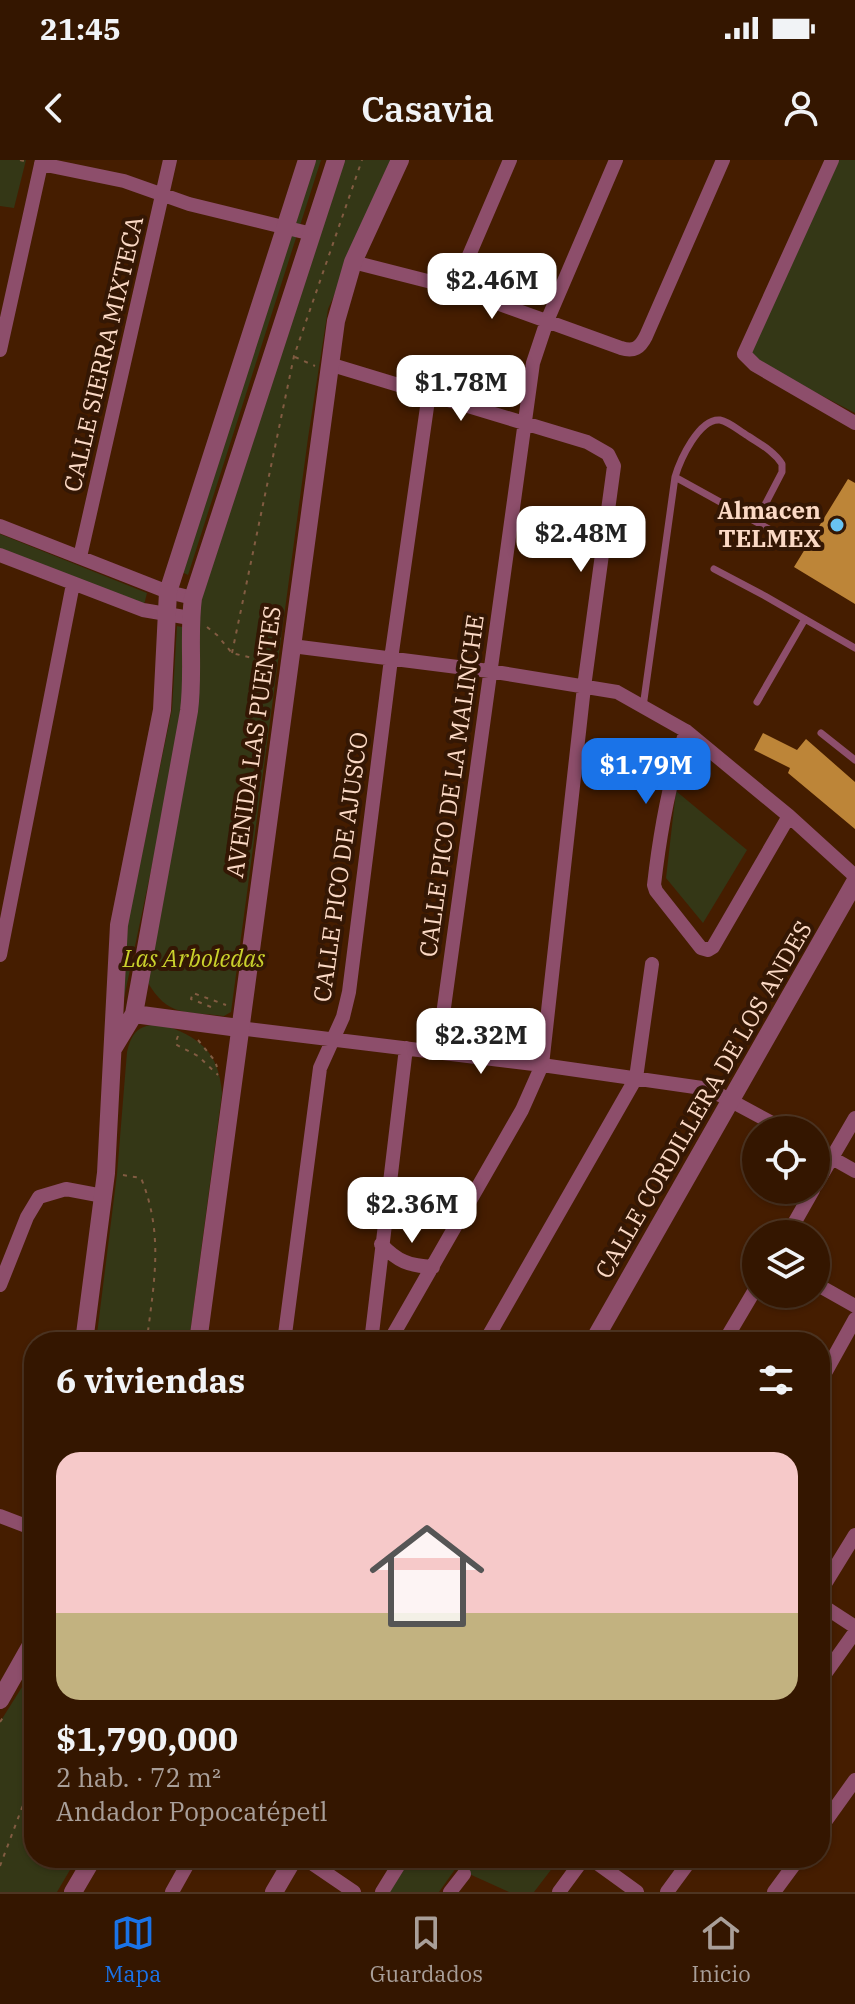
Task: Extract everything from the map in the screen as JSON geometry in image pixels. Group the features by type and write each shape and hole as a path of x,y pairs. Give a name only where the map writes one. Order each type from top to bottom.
{"street":[{"name":"CALLE SIERRA MIXTECA","path":"80,557 170,160"},
{"path":"90,1332 114,1047 114,988 119,925 162,710 168,592 307,160"},
{"path":"114,1047 134,1014 189,711 193,598 336,160"},
{"name":"AVENIDA LAS PUENTES","path":"199,1332 328,367 336,321 353,262 400,160"},
{"path":"455,288 510,160"},
{"name":"CALLE PICO DE LA MALINCHE","path":"438,1051 533,363 547,321 616,160"},
{"path":"353,262 455,288 633,350 646,336 723,160"},
{"path":"832,160 746,348 746,358 855,423"},
{"path":"0,350 42,162 124,181 189,204 312,234"},
{"path":"328,367 429,393 601,448 614,466 584,687 542,1065 522,1110 395,1332"},
{"name":"CALLE PICO DE AJUSCO","path":"285,1332 320,1068 343,1017 349,992 391,659 429,393"},
{"path":"0,526 168,592 193,598"},
{"path":"0,555 143,610 190,618"},
{"path":"0,955 73,584"},
{"path":"292,646 489,671 617,692 686,731 789,816 855,879"},
{"path":"686,731 666,801 654,885 701,948 708,950 713,947 789,816"},
{"name":"CALLE CORDILLERA DE LOS ANDES","path":"599,1332 733,1100 855,879"},
{"path":"491,1332 636,1078 652,964"},
{"path":"134,1014 438,1051 709,1089 761,1116"},
{"path":"372,1332 406,1048"},
{"path":"855,1118 831,1158 855,1171"},
{"path":"0,1285 27,1217 39,1197 66,1189 103,1196"},
{"path":"381,1244 394,1258 404,1263 433,1267"},
{"path":"830,1292 855,1306"},
{"path":"730,1332 744,1308"},
{"path":"830,1364 855,1319"},
{"path":"0,1516 24,1525"},
{"path":"830,1576 855,1535"},
{"path":"830,1611 855,1630 830,1666"},
{"path":"0,1700 24,1658"},
{"path":"830,1815 855,1780"},
{"path":"73,1892 87,1868"},
{"path":"172,1892 185,1868"},
{"path":"274,1892 288,1868"},
{"path":"319,1868 354,1892"},
{"path":"382,1892 397,1868"},
{"path":"559,1892 579,1868"},
{"path":"602,1868 637,1892"},
{"path":"667,1892 685,1868"},
{"path":"774,1892 792,1868"},
{"path":"450,1892 464,1874"}],"lane":[{"path":"643,707 675,477 690,444 703,427 713,421 726,423 773,453 782,464 782,472 756,522"},
{"path":"675,477 769,529"},
{"path":"714,569 855,648"},
{"path":"757,702 805,619"},
{"path":"821,733 855,760"}],"path":[{"path":"232,653 294,356 362,160"},
{"path":"294,356 328,367"},
{"path":"190,618 197,619 217,635 232,653 257,657 278,665"},
{"path":"191,1051 220,1077 215,1061 198,1039"},
{"path":"117,1174 141,1178 150,1201 157,1255 148,1332"},
{"path":"0,1866 24,1802"}],"green space":[{"path":"0,160 26,160 14,208 0,206"},
{"path":"312,160 321,160 188,575 182,572"},
{"name":"Las Arboledas","path":"343,160 395,160 328,309 231,1012 224,1016 188,1012 163,1001 147,981 200,595"},
{"path":"835,160 855,160 855,413 748,357"},
{"path":"0,534 147,593 143,609 0,550"},
{"path":"177,626 182,627 184,715 121,1012 128,922 172,709"},
{"path":"676,791 747,850 703,923 666,878"},
{"name":"Las Arboledas","path":"161,1024 186,1034 205,1048 217,1066 222,1093 190,1332 97,1332 117,1174 127,1052 131,1039 138,1030"},
{"path":"24,1684 24,1868 71,1868 57,1892 0,1892 0,1722"},
{"path":"404,1868 456,1868 439,1892 389,1892"},
{"path":"456,1868 552,1868 534,1892 509,1892"}],"building":[{"name":"Almacen TELMEX","path":"848,479 855,483 855,604 794,567"},
{"path":"763,733 797,750 806,739 855,782 855,829 788,773 790,768 754,750"}],"place":[{"name":"Almacen TELMEX","path":"837,525"}]}
